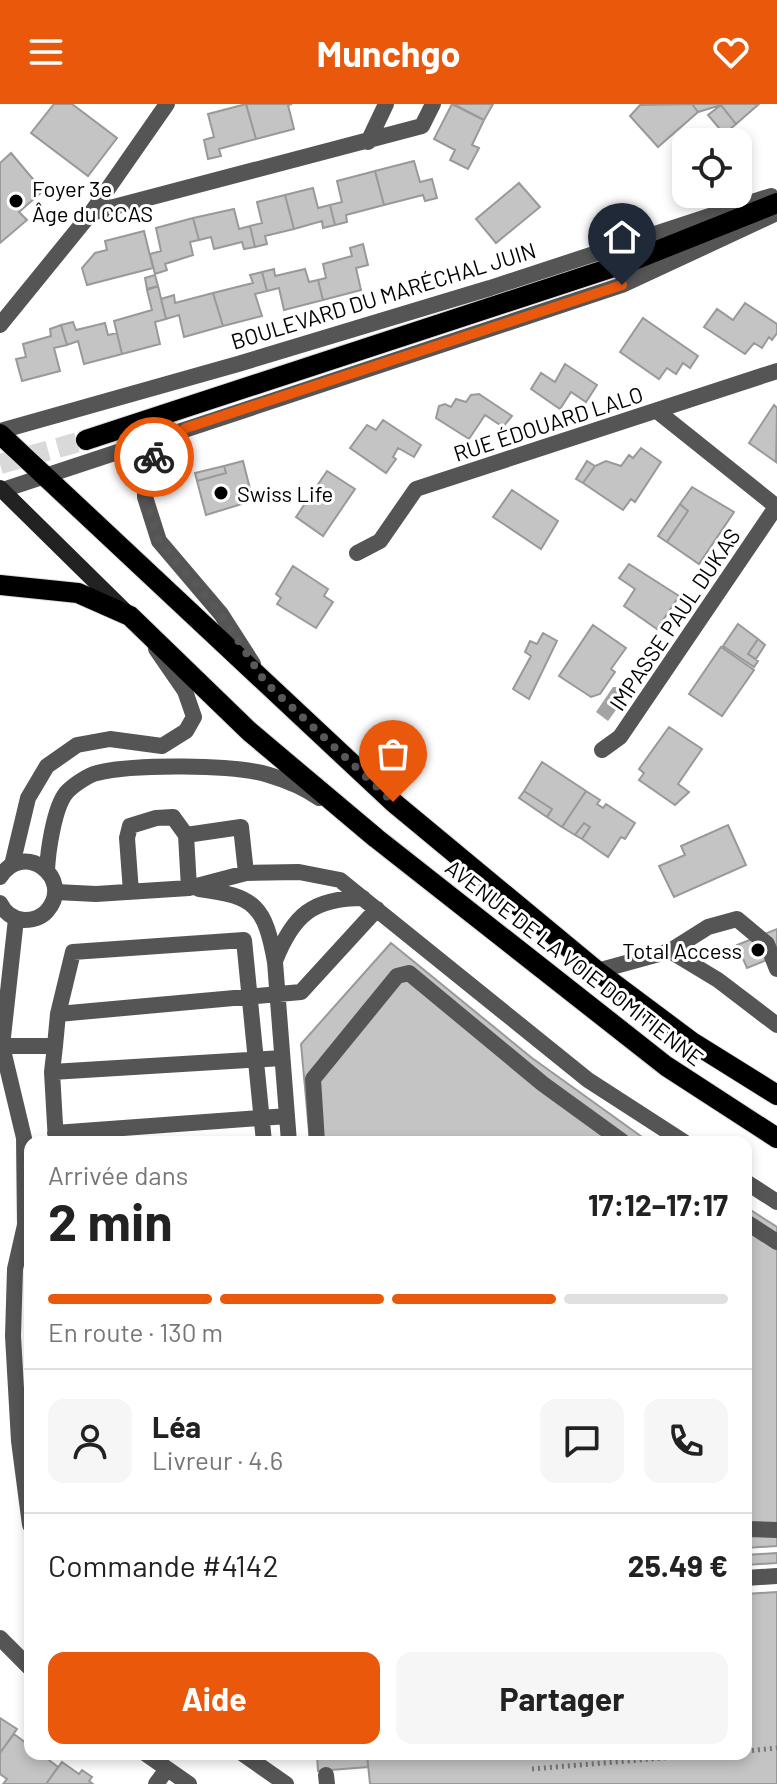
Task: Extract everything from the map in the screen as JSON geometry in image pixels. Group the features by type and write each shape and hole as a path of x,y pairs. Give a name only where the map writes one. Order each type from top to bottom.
{"main road":[{"name":"BOULEVARD DU MARÉCHAL JUIN","path":"86,440 615,267 777,203"},
{"name":"AVENUE DE LA VOIE DOMITIENNE","path":"0,433 393,802 597,971 692,1042 777,1095"},
{"name":"AVENUE DE LA VOIE DOMITIENNE","path":"1,490 250,732 376,838 666,1066 777,1138"},
{"path":"0,585 78,593 136,622"}],"street":[{"path":"0,325 91,213 167,104"},
{"path":"368,142 386,104"},
{"path":"91,213 422,126 433,104"},
{"name":"BOULEVARD DU MARÉCHAL JUIN","path":"0,433 490,288 777,195"},
{"path":"1,490 622,285 777,213"},
{"name":"RUE ÉDOUARD LALO","path":"357,553 380,541 416,489 777,371"},
{"path":"657,411 776,507"},
{"name":"AVENUE DE LA VOIE DOMITIENNE","path":"186,428 158,449 145,479 145,497 159,541 221,614 265,682"},
{"name":"IMPASSE PAUL DUKAS","path":"602,750 620,737 776,507"},
{"path":"6,871 28,798 47,766 77,745 110,739 162,746 186,731 194,717 185,691 136,622"},
{"path":"47,870 48,843 65,794 93,774 128,768 227,768 267,774 309,791 376,838"},
{"path":"131,892 127,838 130,826 156,818 173,817 186,835 189,888"},
{"path":"186,835 241,827 246,873"},
{"path":"0,903 4,911 16,919 30,920 43,916 52,905 56,892 47,870 36,863 24,861 6,871"},
{"path":"189,888 246,873 299,872 340,880 588,1080 675,1136"},
{"path":"56,892 96,894 189,888 233,893 258,909 270,932 275,962 289,1136"},
{"path":"275,962 286,932 311,908 339,898 363,898"},
{"path":"58,1014 301,992 377,909"},
{"path":"0,1064 16,919"},
{"path":"597,971 670,951 708,927 737,919 767,944 777,969"},
{"path":"56,1136 52,1072 58,1014 73,952 244,940 263,1136"},
{"path":"670,951 718,980 777,1025"},
{"path":"317,1136 313,1079 397,976 409,973 519,1065 615,1136"},
{"path":"2,1046 55,1046"},
{"path":"2,1046 24,1138"},
{"path":"52,1072 282,1058"},
{"path":"76,1136 287,1116"},
{"path":"752,1186 777,1202"},
{"path":"752,1226 777,1242"},
{"path":"24,1236 15,1269 13,1336 24,1479"},
{"path":"752,1529 777,1530"},
{"path":"752,1578 777,1576"},
{"path":"0,1638 24,1662"},
{"path":"154,1760 189,1784"},
{"path":"252,1760 286,1784"},
{"path":"156,1784 167,1769"}],"path":[{"path":"752,1750 777,1748"},
{"path":"532,1769 639,1760"}],"shaded area":[{"path":"613,687 621,687 626,696 608,721 596,712"}],"building":[{"path":"54,104 72,104 117,138 88,176 31,133"},
{"path":"246,104 256,139 219,149 221,156 208,159 204,140 214,137 208,114"},
{"path":"246,104 292,104 288,105 294,129 256,139"},
{"path":"452,104 484,120 472,145 479,148 468,169 450,160 455,150 434,139"},
{"path":"453,104 493,104 484,120"},
{"path":"692,104 720,104 721,105 698,112"},
{"path":"692,104 698,112 680,128 672,128 672,135 658,147 630,116 640,105"},
{"path":"720,104 759,104 736,124"},
{"path":"721,105 736,124 731,128 719,128 708,115"},
{"name":"Foyer 3e Âge du CCAS","path":"11,153 43,191 19,212 27,220 0,243 0,163"},
{"path":"414,161 420,182 432,179 437,198 425,201 423,195 384,205 375,171"},
{"path":"375,171 384,205 346,215 347,222 335,225 330,205 342,202 337,181"},
{"path":"519,183 540,207 496,243 476,219"},
{"path":"313,188 318,208 330,205 335,225 323,228 322,221 294,229 285,195"},
{"path":"285,195 294,229 265,236 267,244 255,247 250,226 262,223 257,202"},
{"path":"234,209 239,229 250,226 255,247 244,249 242,242 214,249 211,237 199,240 193,218"},
{"path":"193,218 199,240 190,242 193,255 165,264 167,270 155,274 150,254 161,251 156,228"},
{"path":"144,231 153,268 87,285 82,268 95,253 107,250 105,241"},
{"path":"363,244 368,265 356,268 361,290 323,300 318,280 326,278 323,264 352,256 350,248"},
{"path":"274,269 275,276 305,269 309,282 318,280 323,300 284,310 279,288 267,291 262,272"},
{"path":"262,272 267,291 255,294 262,316 223,326 213,293 253,283 250,275"},
{"path":"155,275 158,286 147,289 145,278"},
{"path":"158,286 166,319 155,322 160,344 122,354 114,321 152,310 147,290"},
{"path":"213,293 223,326 184,337 179,315 166,319 161,299 174,295 175,303"},
{"path":"745,303 777,324 777,333 772,340 769,337 762,348 754,343 745,354 704,327 717,309 733,320"},
{"path":"643,318 698,356 690,368 683,363 676,374 667,368 659,379 620,352"},
{"path":"73,322 76,330 105,323 108,335 117,333 122,354 84,364 78,341 67,345 61,325"},
{"path":"61,325 67,345 54,348 60,371 22,381 16,359 26,357 23,344 51,336 50,329"},
{"path":"565,364 597,385 586,402 571,392 560,409 531,389 541,373 555,382"},
{"path":"479,394 512,416 503,427 485,415 469,439 436,418 439,406 445,404 451,407 456,399 466,402 471,395"},
{"path":"774,405 777,408 776,462 749,443"},
{"path":"383,420 421,445 414,457 398,448 393,457 396,459 386,473 350,448 367,425 376,430"},
{"path":"641,448 661,462 635,502 631,499 623,510 583,483 595,466 606,461 621,466 629,455 633,458"},
{"path":"243,461 250,489 242,492 245,503 206,515 197,481 226,473 224,466"},
{"path":"587,461 595,466 583,483 576,479"},
{"path":"224,466 226,473 197,481 195,473"},
{"path":"327,471 355,489 323,536 296,517"},
{"path":"692,487 734,512 699,564 667,542 688,511 680,504"},
{"path":"512,490 558,521 541,549 493,517"},
{"path":"680,504 688,511 667,542 658,536"},
{"path":"629,564 679,596 657,629 624,606 635,589 619,578"},
{"path":"293,566 328,589 324,596 333,602 316,628 277,604 281,598 276,594"},
{"path":"738,624 758,639 748,654 758,661 754,667 723,646"},
{"path":"593,625 626,648 611,669 615,672 600,694 591,697 559,676"},
{"path":"543,633 557,641 529,699 513,689 531,656 525,652 530,641 537,644"},
{"path":"758,639 765,645 756,659 748,654"},
{"path":"721,647 754,670 722,716 689,694"},
{"path":"669,727 702,749 678,784 689,792 675,805 639,780 644,773 639,769"},
{"path":"542,762 586,791 562,827 547,817 552,809 524,791"},
{"path":"524,791 552,809 547,817 519,798"},
{"path":"586,791 600,800 597,804 603,808 606,804 635,823 608,857 582,839 590,827 584,823 575,835 562,827"},
{"path":"584,823 590,827 582,839 575,835"},
{"path":"728,825 746,865 674,897 659,866 685,855 681,846"},
{"name":"Total Access","path":"777,929 777,956 747,968 737,945"},
{"path":"391,943 532,1058 641,1136 309,1136 301,1044"},
{"path":"752,1211 777,1227 777,1546 752,1548"},
{"path":"777,1553 777,1563 752,1565 752,1555"},
{"path":"777,1592 777,1784 370,1784 368,1760 752,1760 752,1594"},
{"path":"0,1718 17,1729 0,1753"},
{"path":"14,1734 24,1742 24,1760 49,1760 58,1767 46,1784 3,1784 7,1779 0,1774 0,1753"},
{"path":"317,1760 367,1760 368,1767 318,1771"},
{"path":"62,1762 79,1774 82,1770 92,1777 89,1781 93,1784 46,1784"}],"tunnel":[{"path":"0,464 86,440"}],"way so far":[{"path":"154,457 145,479 145,497 159,541 221,614 265,682 393,802"}],"place":[{"name":"Foyer 3e Âge du CCAS","path":"16,201"},
{"name":"Swiss Life","path":"221,493"},
{"name":"Total Access","path":"758,950"}],"route":[{"path":"154,457 158,449 186,428 622,285"}]}
